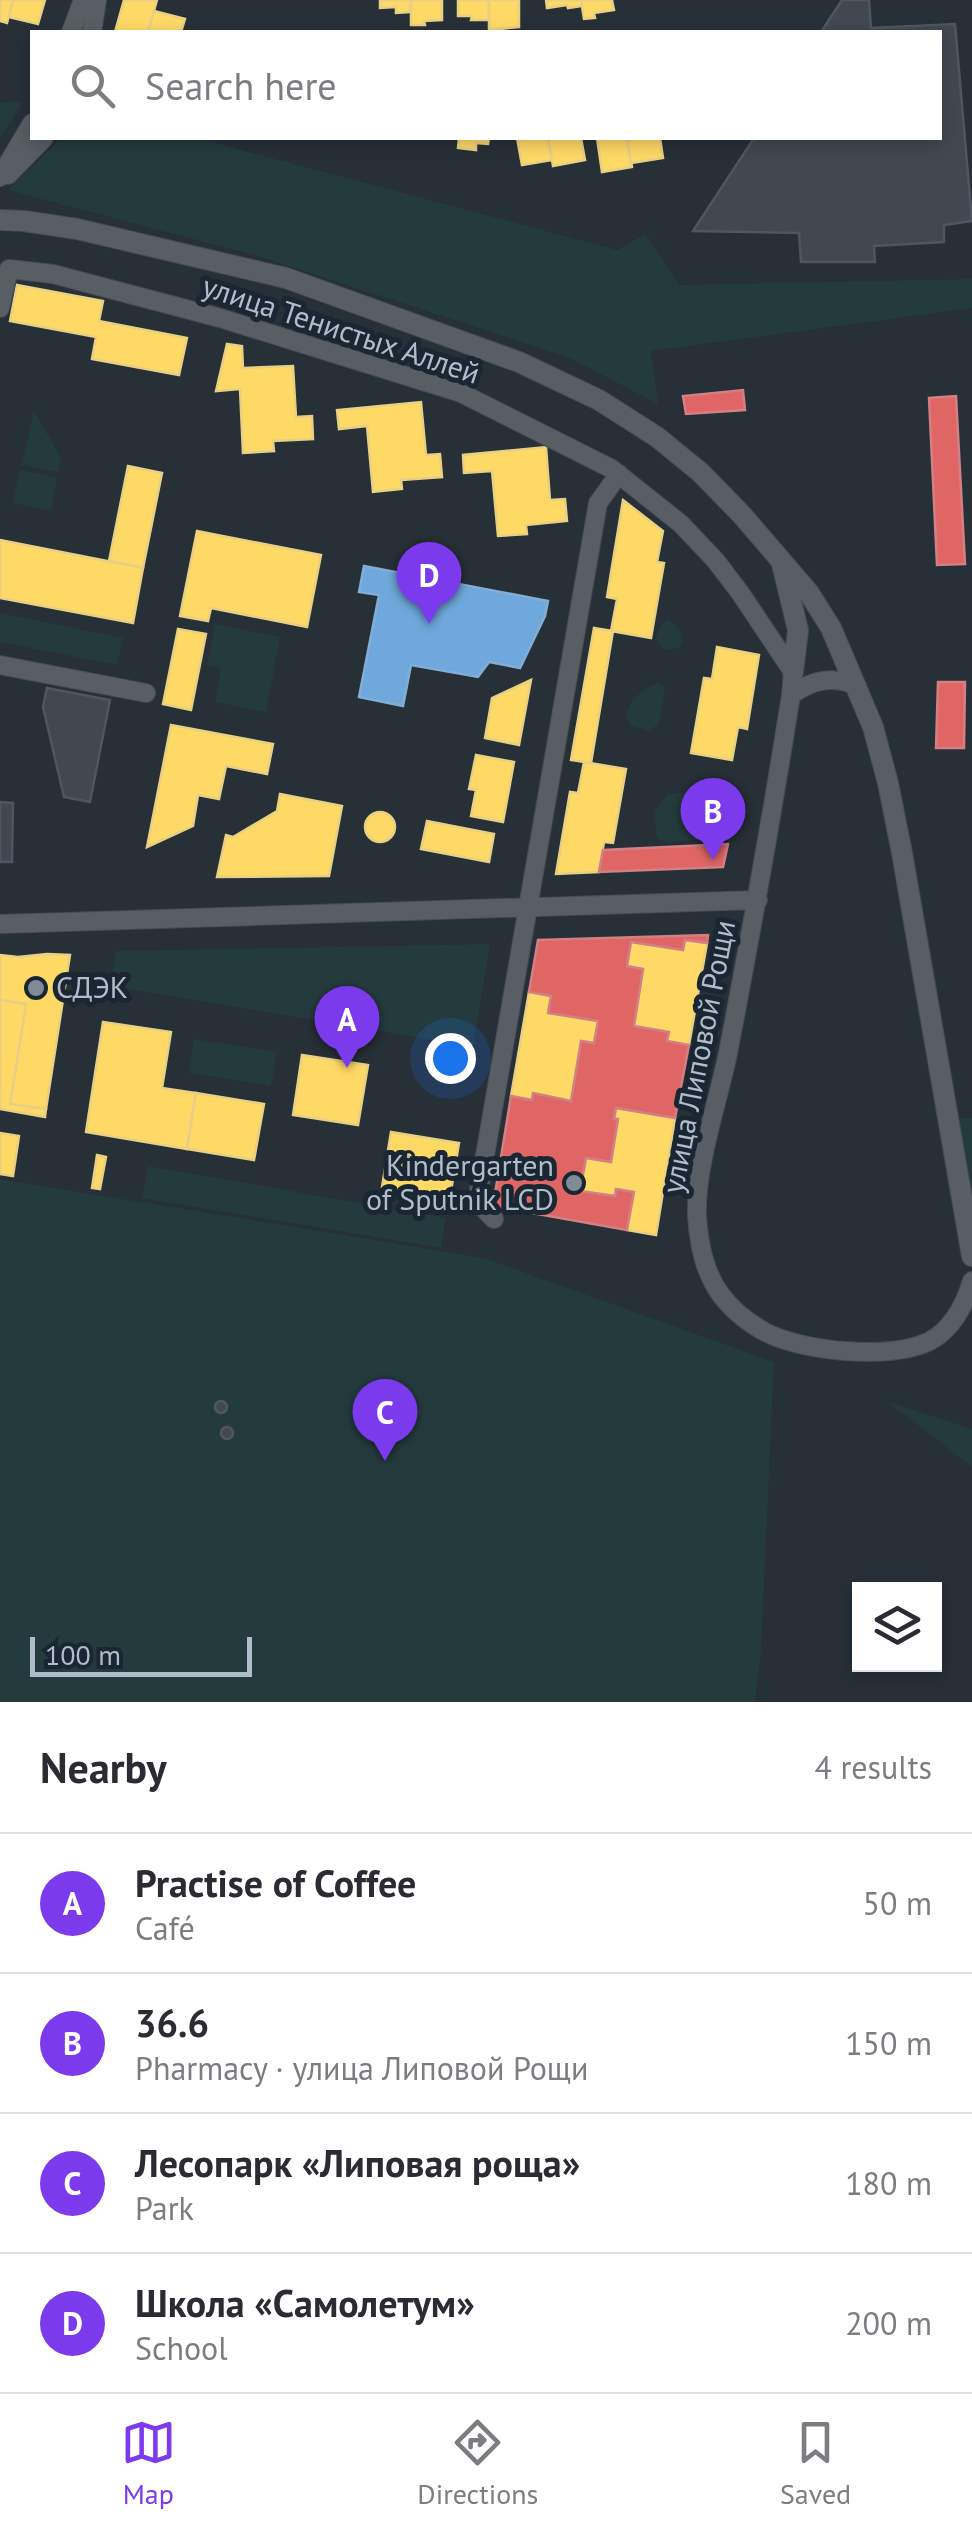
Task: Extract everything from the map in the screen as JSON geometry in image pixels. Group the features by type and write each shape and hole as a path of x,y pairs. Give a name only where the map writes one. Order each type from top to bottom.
{"street":[{"path":"72,30 82,0"},
{"path":"92,30 97,0"},
{"path":"0,179 30,126"},
{"path":"0,179 42,140"},
{"path":"0,220 76,229 286,278 519,362 599,400 657,437 700,472 742,515 809,593 831,628 873,727 899,835 972,1256"},
{"name":"улица Тенистых Аллей","path":"0,308 8,270 53,274 220,318 461,393 619,474 681,524 716,561 793,672"},
{"path":"494,1219 484,1210 480,1190 598,503 619,474"},
{"path":"781,562 798,630 793,672"},
{"path":"0,665 146,693"},
{"name":"улица Липовой Рощи","path":"793,672 758,900 699,1182 697,1213 704,1265 720,1294 740,1316 766,1333 796,1344 863,1352 904,1350 933,1339 968,1304 972,1281"},
{"path":"792,695 818,681 831,679 857,686"},
{"path":"0,924 758,900"}],"green space":[{"path":"0,103 22,103 0,138"},
{"path":"59,140 204,140 617,250 646,234 679,285 972,279 972,308 651,351 658,404 568,357 258,256 8,190"},
{"path":"34,411 61,458 59,472 22,465"},
{"path":"20,470 57,478 51,511 13,503"},
{"path":"0,613 123,638 117,665 0,642"},
{"path":"667,620 681,634 681,645 677,648 662,648 656,639 661,624"},
{"path":"215,624 280,637 266,712 215,702 221,668 207,665"},
{"path":"658,683 665,691 659,724 648,731 631,726 626,718 633,701"},
{"path":"682,792 720,799 727,812 726,832 720,838 660,840 656,835 655,810 668,794"},
{"path":"490,944 473,1047 110,986 116,951"},
{"path":"194,1039 277,1052 271,1086 189,1073"},
{"path":"955,1118 972,1118 972,1188"},
{"path":"148,1166 446,1218 441,1248 142,1198"},
{"path":"0,1179 484,1258 774,1362 761,1650 755,1702 0,1702"},
{"path":"888,1402 972,1429 972,1467"}],"building: Homes":[{"path":"0,0 13,0 7,23 0,21"},
{"path":"13,0 45,0 38,24 9,17"},
{"path":"124,0 157,0 149,30 116,30"},
{"path":"380,0 411,0 410,12 396,13 396,7 380,8"},
{"path":"411,0 442,0 442,20 411,25"},
{"path":"458,0 489,0 489,20 458,16"},
{"path":"489,0 519,0 519,27 489,30"},
{"path":"546,0 581,0 582,6 547,8"},
{"path":"581,0 612,0 614,10 584,19"},
{"path":"154,11 185,19 182,30 149,30"},
{"path":"459,140 489,140 488,144 476,143 476,150 458,148"},
{"path":"517,140 548,140 552,160 522,165"},
{"path":"548,140 581,140 585,160 553,166"},
{"path":"597,140 627,140 632,167 602,172"},
{"path":"627,140 660,140 663,158 631,163"},
{"path":"17,285 103,301 99,321 187,338 179,375 92,359 96,337 10,321"},
{"path":"227,344 242,346 243,368 293,366 296,417 312,416 313,439 273,441 274,451 243,453 240,389 216,391"},
{"path":"421,402 426,455 440,454 442,477 401,480 402,489 373,492 367,426 339,429 337,410"},
{"path":"546,447 550,500 565,499 567,521 526,525 527,534 498,536 492,471 464,473 463,455"},
{"path":"128,466 162,473 143,568 109,561"},
{"path":"623,500 663,531 657,562 664,563 651,638 611,631 617,599 607,597"},
{"path":"197,531 321,555 307,627 211,608 208,621 180,616"},
{"path":"0,540 143,568 133,623 0,598"},
{"path":"594,628 613,631 591,763 571,760"},
{"path":"178,629 206,634 191,710 163,704"},
{"path":"717,647 759,655 747,729 738,727 732,760 691,753 704,678 712,679"},
{"path":"531,680 519,745 485,738 492,698"},
{"path":"171,725 273,744 267,774 226,766 219,799 198,795 193,826 147,847"},
{"path":"476,755 514,762 503,822 471,816 476,790 469,789"},
{"path":"584,762 626,769 613,843 604,842 599,872 556,874 570,792 578,793"},
{"path":"280,794 342,806 329,876 217,877 226,835 233,837 277,811"},
{"path":"380,812 391,816 395,827 391,838 380,842 369,838 365,827 369,816"},
{"path":"427,821 494,834 489,862 421,849"},
{"path":"685,940 707,943 689,1045 667,1041 669,1032 634,1026 643,969 627,966 631,942 683,950"},
{"path":"0,955 70,955 46,1109 10,1104 26,1004 0,1000"},
{"path":"529,992 551,996 548,1013 598,1021 594,1043 581,1041 571,1101 533,1093 532,1100 511,1096"},
{"path":"0,1000 26,1004 10,1104 46,1109 45,1117 0,1109"},
{"path":"103,1022 171,1032 162,1088 196,1093 187,1149 86,1132"},
{"path":"302,1055 368,1065 358,1125 293,1115"},
{"path":"196,1093 264,1104 254,1160 187,1149"},
{"path":"616,1108 675,1118 656,1235 627,1230 634,1192 616,1189 615,1196 580,1191 586,1158 611,1162 618,1119 614,1119"},
{"path":"391,1132 459,1143 450,1197 382,1187"},
{"path":"0,1133 19,1136 13,1176 0,1174"},
{"path":"97,1155 106,1157 100,1189 92,1188"}],"building: Shops":[{"path":"743,390 745,410 686,414 683,396"},
{"path":"956,396 965,564 937,565 929,398"},
{"path":"938,682 965,682 964,748 936,748"},
{"path":"728,844 723,867 599,872 603,850"},
{"path":"708,935 707,943 685,940 683,950 631,942 627,966 643,969 634,1026 669,1032 667,1041 689,1045 675,1118 616,1108 614,1119 618,1119 611,1162 586,1158 580,1191 615,1196 616,1189 634,1192 627,1230 493,1206 511,1096 532,1100 533,1093 571,1101 581,1041 594,1043 598,1021 548,1013 551,996 529,992 538,940"}],"building: Schools":[{"path":"364,566 548,601 545,616 520,668 489,662 478,677 411,665 403,706 359,697 379,595 359,592"}],"building: Other":[{"path":"842,0 869,0 871,28 955,24 972,221 944,225 944,242 874,246 875,262 801,262 799,233 693,231 753,140 942,140 942,30 822,30"},
{"path":"47,688 110,700 90,802 64,797 43,707"},
{"path":"0,802 13,803 12,862 0,862"},
{"path":"216,1402 226,1402 226,1412 216,1412"},
{"path":"222,1428 232,1428 232,1438 222,1438"}],"place":[{"name":"Школа «Самолетум»","path":"429,624"},
{"name":"36.6","path":"713,860"},
{"name":"СДЭК","path":"36,988"},
{"name":"Practise of Coffee","path":"347,1068"},
{"name":"Kindergarten of Sputnik LCD","path":"574,1183"},
{"name":"Лесопарк «Липовая роща»","path":"385,1461"}]}
